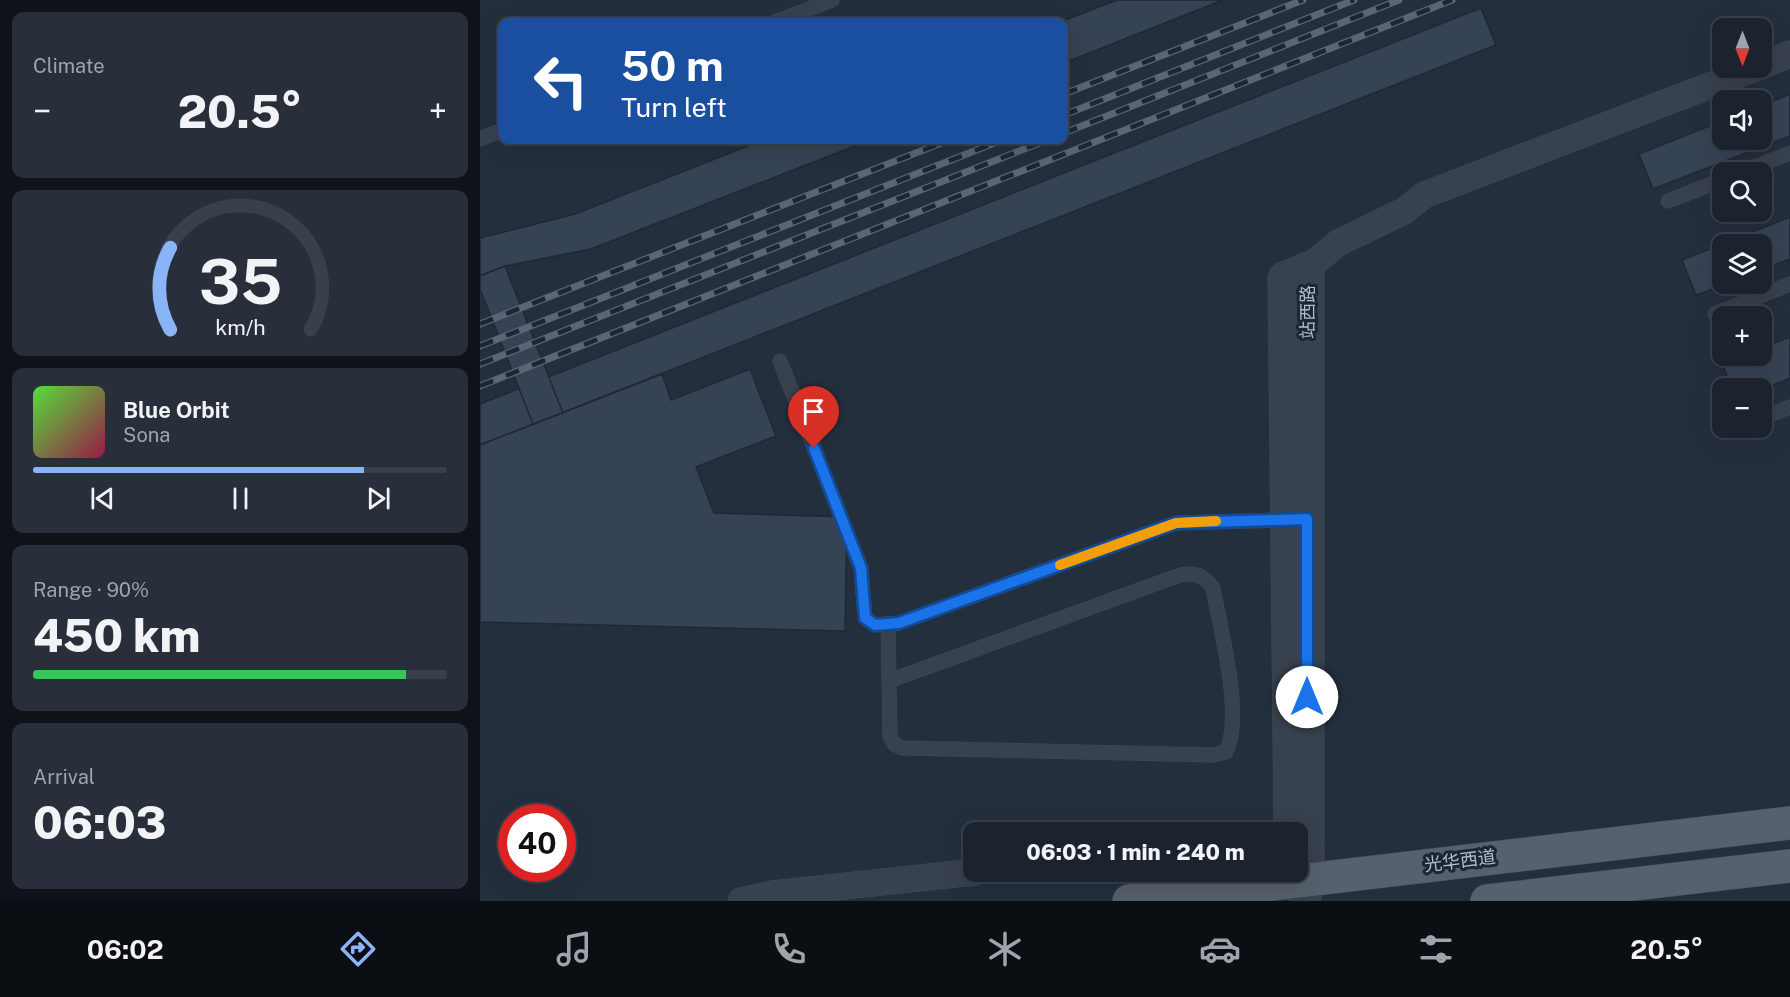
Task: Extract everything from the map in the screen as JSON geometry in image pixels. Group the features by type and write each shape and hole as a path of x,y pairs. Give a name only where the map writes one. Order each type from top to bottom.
{"main road":[{"name":"光华西道","path":"1129,901 1298,887 1790,823"},
{"path":"1487,901 1790,866"}],"street":[{"path":"1772,61 1790,54"},
{"path":"1308,268 1338,243 1404,211 1424,195 1730,78"},
{"name":"站西路","path":"1299,822 1297,520 1284,278 1308,268"},
{"path":"741,901 772,894 963,873"}],"lane":[{"path":"785,18 832,0"},
{"path":"480,139 498,132"},
{"path":"1767,162 1790,153"},
{"path":"1668,201 1712,184"},
{"path":"1735,306 1790,284"},
{"path":"780,361 861,568 865,618 875,625 910,619 1176,523 1297,520"},
{"path":"1772,414 1790,406"},
{"path":"888,624 889,681 890,736 894,744 902,748 1213,755 1226,752 1232,740 1232,693 1213,588 1206,578 1193,573 1180,575 889,681"}],"building":[{"path":"1117,0 1223,0 1068,61 1068,19"},
{"path":"1481,8 1496,45 480,445 480,404"},
{"path":"1790,94 1790,136 1772,143 1772,101"},
{"path":"1712,125 1712,150 1754,150 1723,162 1712,162 1712,166 1653,189 1639,154"},
{"path":"753,144 860,144 591,249 505,266 480,276 480,238 575,214"},
{"path":"1790,217 1790,259 1772,266 1772,234 1747,234"},
{"path":"1712,248 1712,289 1696,295 1682,260"},
{"path":"505,266 563,413 533,424 480,289 480,276"},
{"path":"1790,337 1790,378 1772,385 1772,378 1728,378 1723,366 1772,366 1772,344"},
{"path":"750,369 776,436 696,467 714,513 847,517 845,631 480,622 480,445 662,374 671,400"}],"railway":[{"path":"1068,92 1303,0"},
{"path":"1068,113 1354,0"},
{"path":"1068,131 1399,0"},
{"path":"480,386 1452,0"},
{"path":"480,324 939,144"},
{"path":"480,346 992,144"},
{"path":"480,364 1037,144"}],"slow traffic":[{"path":"1060,565 1176,523 1216,521"}],"route":[{"path":"814,448 861,568 865,618 875,625 899,623 1176,523 1307,519 1307,697"}]}
